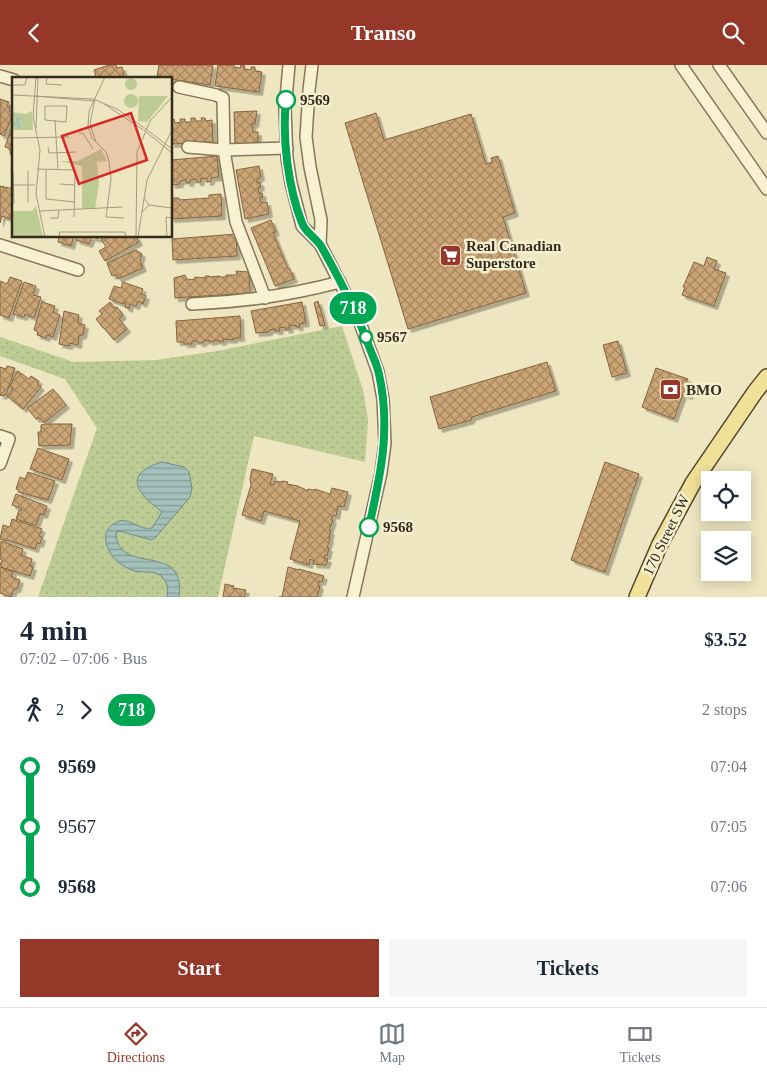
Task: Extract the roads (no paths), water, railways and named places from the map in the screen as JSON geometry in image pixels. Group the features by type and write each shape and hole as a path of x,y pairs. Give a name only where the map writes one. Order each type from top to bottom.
{"main road":[{"name":"170 Street SW","path":"637,597 660,543 692,483 755,391 767,377"}],"street":[{"path":"289,65 285,109 287,148 291,183 302,226 320,244 359,320 378,371 383,399 385,422 381,473 353,597"},
{"path":"312,65 306,137 320,220 320,244"},
{"path":"680,65 767,189"},
{"path":"719,65 767,133"},
{"path":"0,76 12,80"},
{"path":"179,87 223,98 224,150 236,222 265,298"},
{"path":"188,147 224,150 287,148"},
{"path":"0,245 78,270"},
{"path":"192,304 225,303 265,298 305,292 340,282"},
{"path":"0,436 9,439 0,464"}],"water":[{"path":"162,462 184,467 189,472 192,488 190,497 152,540 119,531 116,532 119,546 127,553 163,563 173,569 179,579 179,597 167,597 168,588 163,578 158,574 135,571 118,562 110,552 106,540 108,530 119,521 128,521 143,528 152,528 162,512 143,495 137,481 142,472"}],"place":[{"name":"9569","path":"286,100"},
{"name":"Real Canadian Superstore","path":"450,255"},
{"name":"9567","path":"366,337"},
{"name":"BMO","path":"670,390"},
{"name":"9568","path":"369,527"}]}
